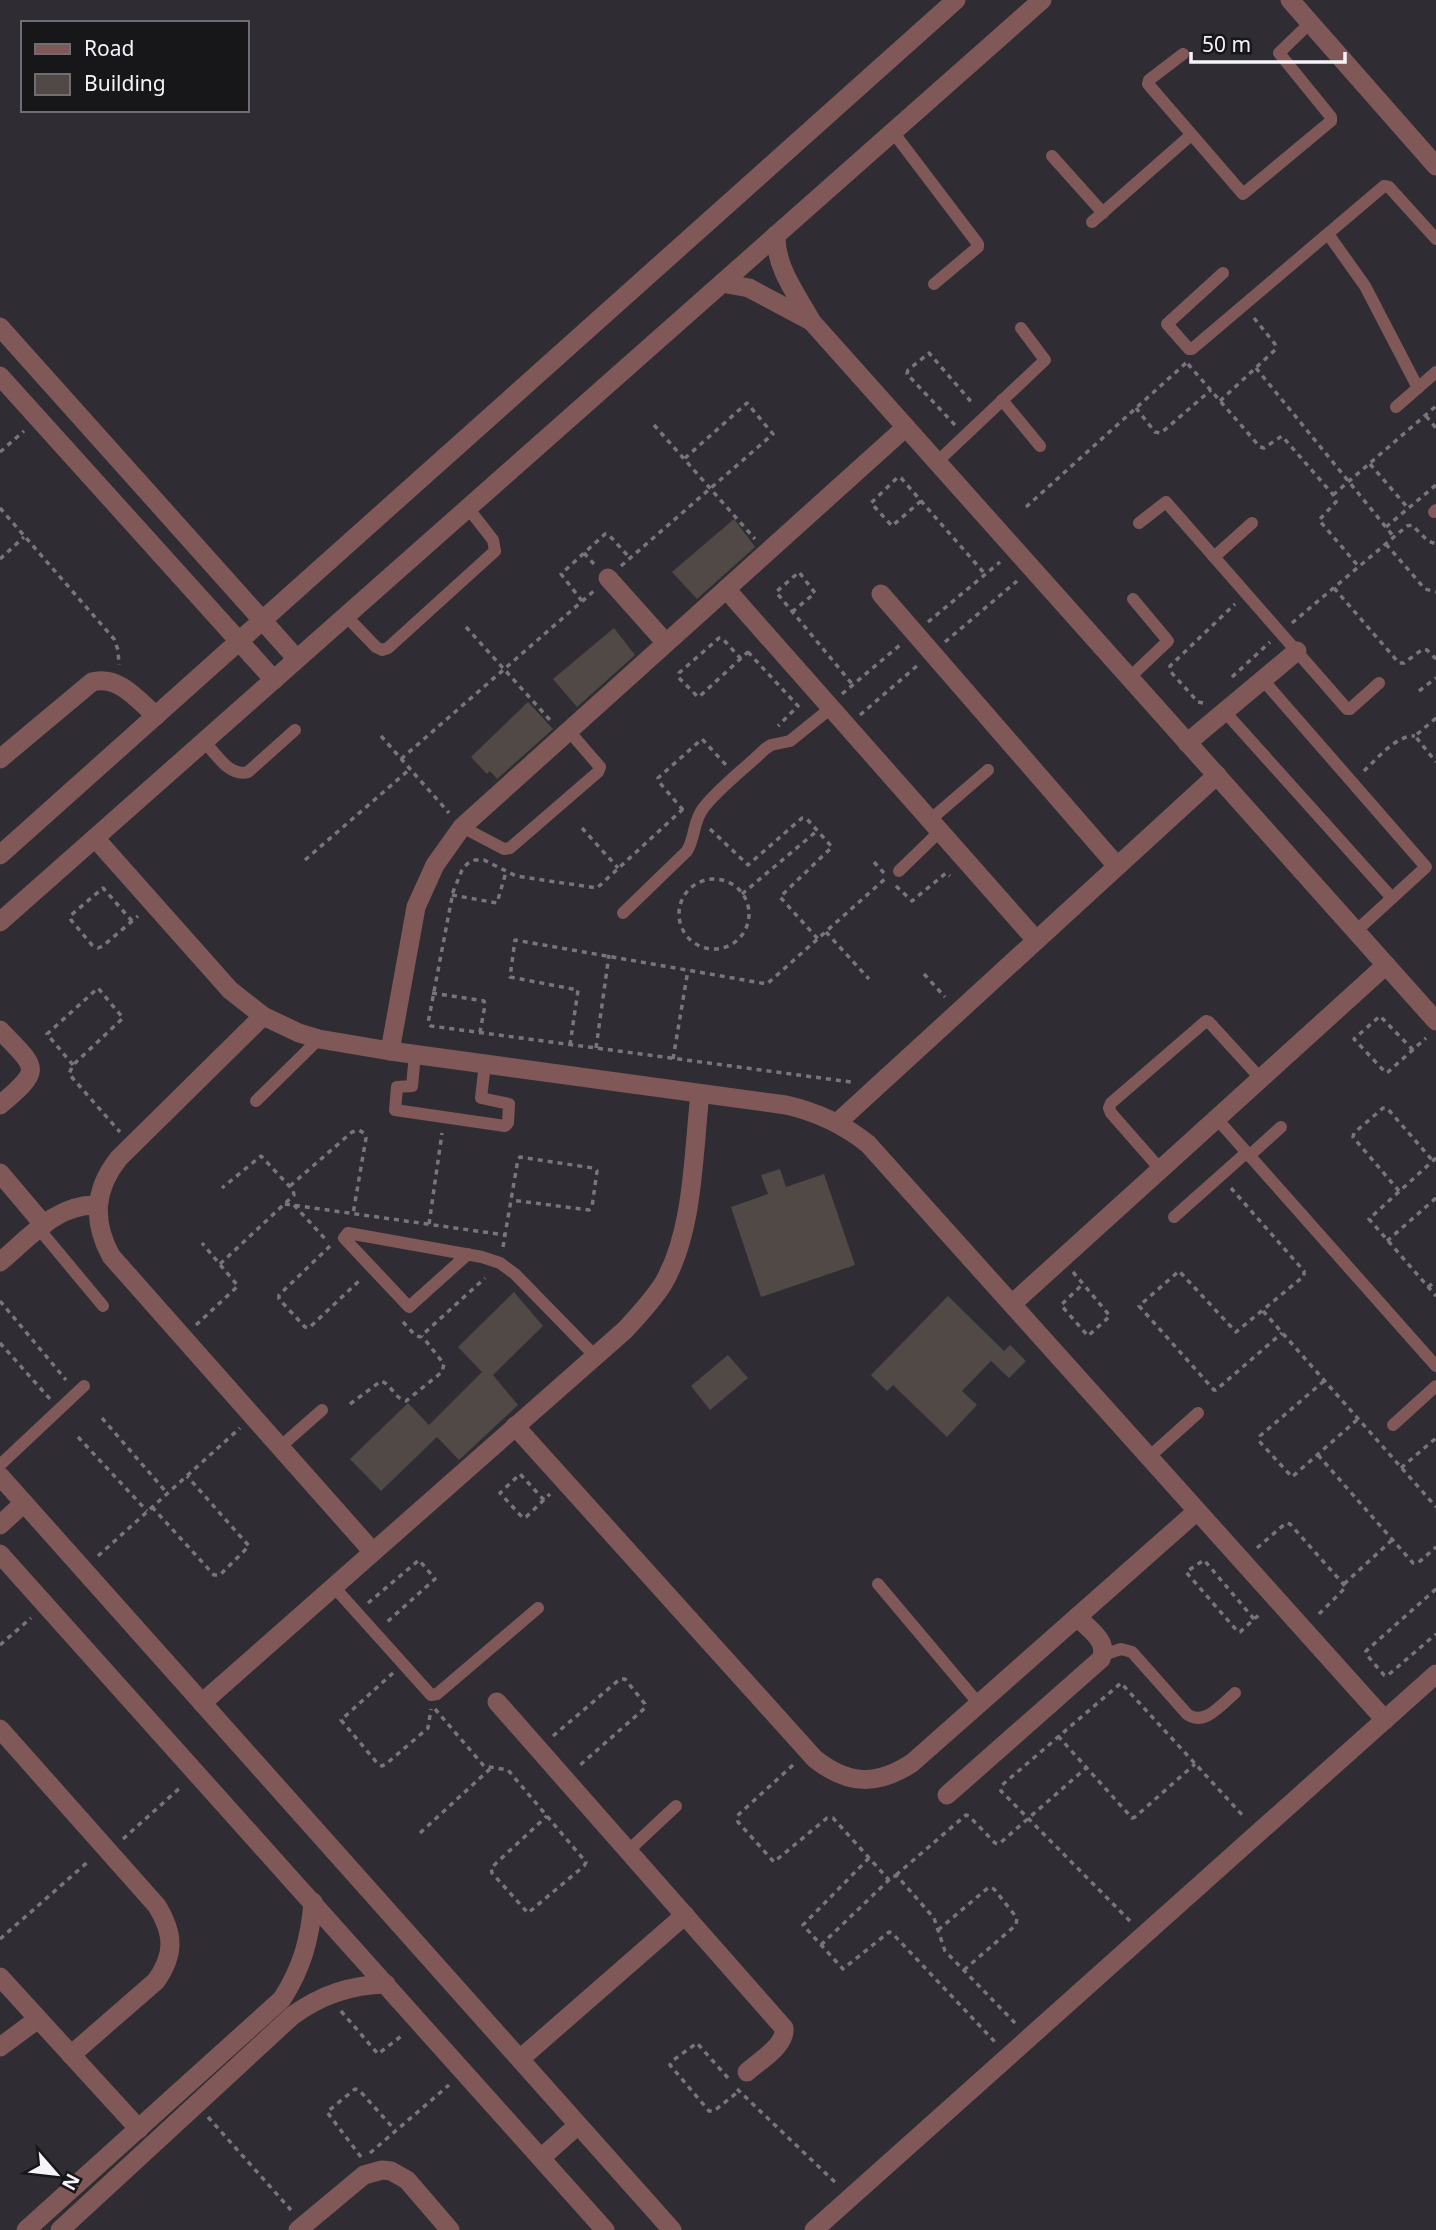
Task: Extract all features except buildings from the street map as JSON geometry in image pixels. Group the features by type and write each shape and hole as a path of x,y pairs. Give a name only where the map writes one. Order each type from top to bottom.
{"street":[{"path":"0,855 956,0"},
{"path":"0,922 1042,0"},
{"path":"1290,0 1436,166"},
{"path":"776,235 776,248 782,268 812,322 1386,965 1432,1028"},
{"path":"722,284 749,288 812,322"},
{"path":"0,327 297,659"},
{"path":"0,376 274,680"},
{"path":"390,1051 416,907 435,865 462,827 906,427"},
{"path":"608,578 666,643"},
{"path":"726,589 1036,940"},
{"path":"881,594 1117,866"},
{"path":"1187,743 1297,651"},
{"path":"0,759 86,685 98,680 118,683 156,716"},
{"path":"837,1123 1217,775"},
{"path":"95,838 230,990 263,1016 281,1025 319,1040 786,1105 837,1123 868,1144 1385,1720"},
{"path":"1013,1304 1386,965"},
{"path":"263,1016 108,1172 100,1188 98,1223 111,1256 373,1552"},
{"path":"0,1030 27,1058 31,1071 26,1083 0,1105"},
{"path":"202,1703 646,1308 663,1283 685,1228 700,1094"},
{"path":"0,1173 41,1227"},
{"path":"0,1262 66,1209 97,1205"},
{"path":"515,1426 808,1752 829,1770 845,1777 863,1780 880,1779 897,1773 912,1763 1197,1511"},
{"path":"0,1476 672,2230"},
{"path":"0,1525 24,1503"},
{"path":"0,1554 605,2230"},
{"path":"947,1795 1103,1655 1102,1642 1077,1617"},
{"path":"814,2230 1436,1674"},
{"path":"497,1702 784,2028 781,2041 747,2072"},
{"path":"0,1729 157,1906 166,1920 170,1936 170,1952 165,1968 156,1981 71,2055"},
{"path":"26,2230 282,1999 303,1962 309,1942 313,1902"},
{"path":"520,2059 685,1915"},
{"path":"0,1977 138,2129"},
{"path":"49,2209 62,2228 292,2016 327,1995 366,1985 386,1984"},
{"path":"0,2048 38,2019"},
{"path":"541,2158 578,2125"},
{"path":"301,2227 364,2175 382,2170 391,2171 407,2180 450,2230"}],"lane":[{"path":"1183,54 1149,80 1148,85 1243,194 1330,122 1331,117 1279,53 1310,23"},
{"path":"893,132 978,244 978,247 934,284"},
{"path":"1052,156 1097,218 1191,135"},
{"path":"1223,273 1167,323 1191,350 1387,185 1436,239"},
{"path":"1328,234 1365,286 1418,388"},
{"path":"937,462 1045,359 1021,328"},
{"path":"1396,407 1436,372"},
{"path":"1002,400 1040,446"},
{"path":"1139,523 1165,502 1349,710 1380,684"},
{"path":"346,616 376,647 382,650 388,648 495,551 493,540 468,508"},
{"path":"1214,557 1252,523"},
{"path":"1129,678 1168,642 1133,600"},
{"path":"1263,680 1426,867 1356,931"},
{"path":"623,913 687,851 694,838 698,816 707,804 768,747 790,741 831,708"},
{"path":"1225,712 1392,898"},
{"path":"205,741 230,769 242,774 248,772 295,730"},
{"path":"462,827 504,849 510,848 598,772 600,767 566,733"},
{"path":"893,874 988,770"},
{"path":"1161,1170 1111,1113 1111,1103 1206,1021 1209,1021 1261,1079"},
{"path":"256,1101 319,1040"},
{"path":"415,1054 412,1086 397,1087 394,1109 507,1124 509,1104 481,1098 485,1064"},
{"path":"1217,1119 1436,1366"},
{"path":"1174,1217 1281,1126"},
{"path":"41,1227 103,1306"},
{"path":"468,1254 409,1307 344,1238 348,1233 468,1254 500,1263 515,1274 595,1356"},
{"path":"1393,1425 1436,1386"},
{"path":"0,1465 81,1389"},
{"path":"280,1447 322,1410"},
{"path":"1149,1457 1198,1413"},
{"path":"878,1584 979,1704"},
{"path":"334,1587 402,1665 427,1692 434,1695 538,1608"},
{"path":"1103,1655 1121,1649 1132,1652 1187,1713 1195,1718 1205,1717 1235,1693"},
{"path":"628,1851 676,1806"}],"path":[{"path":"1220,401 1276,349 1276,345 1244,305"},
{"path":"965,436 908,374 908,370 929,353 985,417"},
{"path":"1026,507 1186,363 1262,448 1279,436 1284,438 1334,495 1336,501 1320,516 1320,521 1359,567"},
{"path":"1256,368 1394,537"},
{"path":"1136,408 1156,432 1161,433 1211,390"},
{"path":"1334,495 1436,406"},
{"path":"1425,415 1436,428"},
{"path":"0,452 39,419"},
{"path":"654,425 767,552"},
{"path":"1370,464 1408,508"},
{"path":"921,501 892,526 871,503 899,477 921,501 985,574"},
{"path":"1386,527 1436,485"},
{"path":"0,508 114,639 119,656 118,683"},
{"path":"1223,685 1407,526 1412,525 1428,541 1436,544"},
{"path":"582,601 561,574 598,540 607,533 630,558"},
{"path":"0,559 25,536"},
{"path":"1386,544 1425,589 1436,592"},
{"path":"792,612 815,593 800,573 776,591 792,612 853,685"},
{"path":"1334,588 1399,663 1404,663 1423,649 1436,659"},
{"path":"1204,702 1199,704 1170,671 1170,666 1246,594"},
{"path":"466,626 566,733"},
{"path":"741,659 719,638 679,673 678,679 698,697 741,659 767,635"},
{"path":"748,652 798,706 797,710 777,727"},
{"path":"1419,691 1436,678"},
{"path":"1352,782 1399,740 1415,736 1436,718"},
{"path":"381,736 462,827"},
{"path":"1415,736 1436,762"},
{"path":"683,810 658,780 700,740 704,740 737,777"},
{"path":"305,860 410,769"},
{"path":"692,801 598,888 506,872 484,860 467,864 452,895 427,1019 429,1025 847,1083 853,1080"},
{"path":"698,816 748,865 803,817 818,830 832,847 780,897 818,939"},
{"path":"582,828 618,869"},
{"path":"742,894 818,830"},
{"path":"873,862 893,874 911,902 946,873 956,882"},
{"path":"452,895 497,903 506,872"},
{"path":"570,1045 578,989 510,977 515,940 766,984 893,874"},
{"path":"717,879 735,887 742,894 747,903 748,923 737,940 720,948 710,949 692,942 685,934 681,926 680,906 690,889 707,880 717,879"},
{"path":"132,921 104,888 70,916 92,945 98,948 132,921 152,903"},
{"path":"826,932 869,979"},
{"path":"596,1048 609,955"},
{"path":"673,1059 688,970"},
{"path":"924,974 945,996"},
{"path":"74,1065 47,1034 98,988 123,1018 74,1065 70,1071 71,1078 132,1145"},
{"path":"432,993 484,1001 480,1032"},
{"path":"1413,1049 1380,1016 1354,1039 1386,1073 1413,1049 1432,1028"},
{"path":"1399,1191 1354,1138 1354,1133 1383,1108 1387,1108 1434,1159 1369,1219 1436,1296"},
{"path":"429,1224 444,1117"},
{"path":"290,1186 352,1132 359,1130 366,1138 354,1214"},
{"path":"220,1264 295,1195 290,1186 261,1156 222,1188"},
{"path":"500,1263 511,1200 520,1157 593,1168 597,1171 592,1207 589,1210 511,1200"},
{"path":"1220,1176 1305,1272 1304,1276 1234,1332 1178,1271 1139,1305 1214,1390 1282,1333"},
{"path":"1387,1241 1436,1198"},
{"path":"285,1204 505,1235"},
{"path":"183,1337 237,1287 237,1283 202,1243"},
{"path":"331,1245 279,1295 279,1299 305,1327 309,1328 362,1278"},
{"path":"1062,1259 1110,1316 1088,1336 1061,1305 1083,1284"},
{"path":"1429,1287 1436,1281"},
{"path":"0,1301 81,1389"},
{"path":"1263,1311 1436,1507"},
{"path":"350,1404 382,1381 386,1382 400,1399 406,1401 442,1372 444,1364 422,1336"},
{"path":"0,1343 59,1409"},
{"path":"1324,1381 1258,1439 1291,1477 1358,1419"},
{"path":"83,1570 253,1416"},
{"path":"102,1418 167,1493"},
{"path":"78,1437 148,1511"},
{"path":"1401,1468 1436,1438"},
{"path":"1318,1455 1416,1564 1436,1547"},
{"path":"544,1500 519,1474 500,1493 522,1518 544,1500 564,1481"},
{"path":"152,1507 214,1575 220,1575 249,1546 187,1476"},
{"path":"1242,1561 1288,1522 1344,1584 1345,1591 1303,1628"},
{"path":"1344,1584 1392,1539"},
{"path":"357,1613 416,1560 434,1578 374,1633"},
{"path":"1254,1619 1204,1560 1186,1573 1238,1632 1254,1619 1277,1600"},
{"path":"1436,1589 1366,1651 1366,1654 1387,1676 1436,1634"},
{"path":"0,1645 46,1605"},
{"path":"402,1665 342,1718 343,1725 378,1764 384,1766 428,1728 431,1705 484,1766 508,1770 547,1816 586,1864 528,1913 492,1873 491,1868 547,1816"},
{"path":"538,1748 620,1679 625,1679 645,1704 645,1708 565,1779"},
{"path":"1144,1935 1028,1819 1000,1787 1121,1683 1258,1833"},
{"path":"1058,1736 1134,1818 1196,1764"},
{"path":"808,1752 737,1816 738,1822 774,1862 827,1818 833,1818 889,1880"},
{"path":"420,1833 491,1768"},
{"path":"821,1945 889,1880 966,1815 998,1844 1086,1768"},
{"path":"0,1939 197,1773"},
{"path":"869,1858 803,1923 844,1969 889,1932 892,1933 1008,2056"},
{"path":"896,1875 932,1915 946,1951 1029,2037"},
{"path":"939,1930 989,1887 994,1889 1017,1918 1016,1925 964,1970"},
{"path":"327,1995 378,2054 419,2021"},
{"path":"739,2091 714,2111 709,2111 672,2070 671,2063 697,2043 739,2091 851,2197"},
{"path":"396,2130 357,2089 327,2112 363,2159 464,2072"},
{"path":"196,2104 301,2227"}]}
